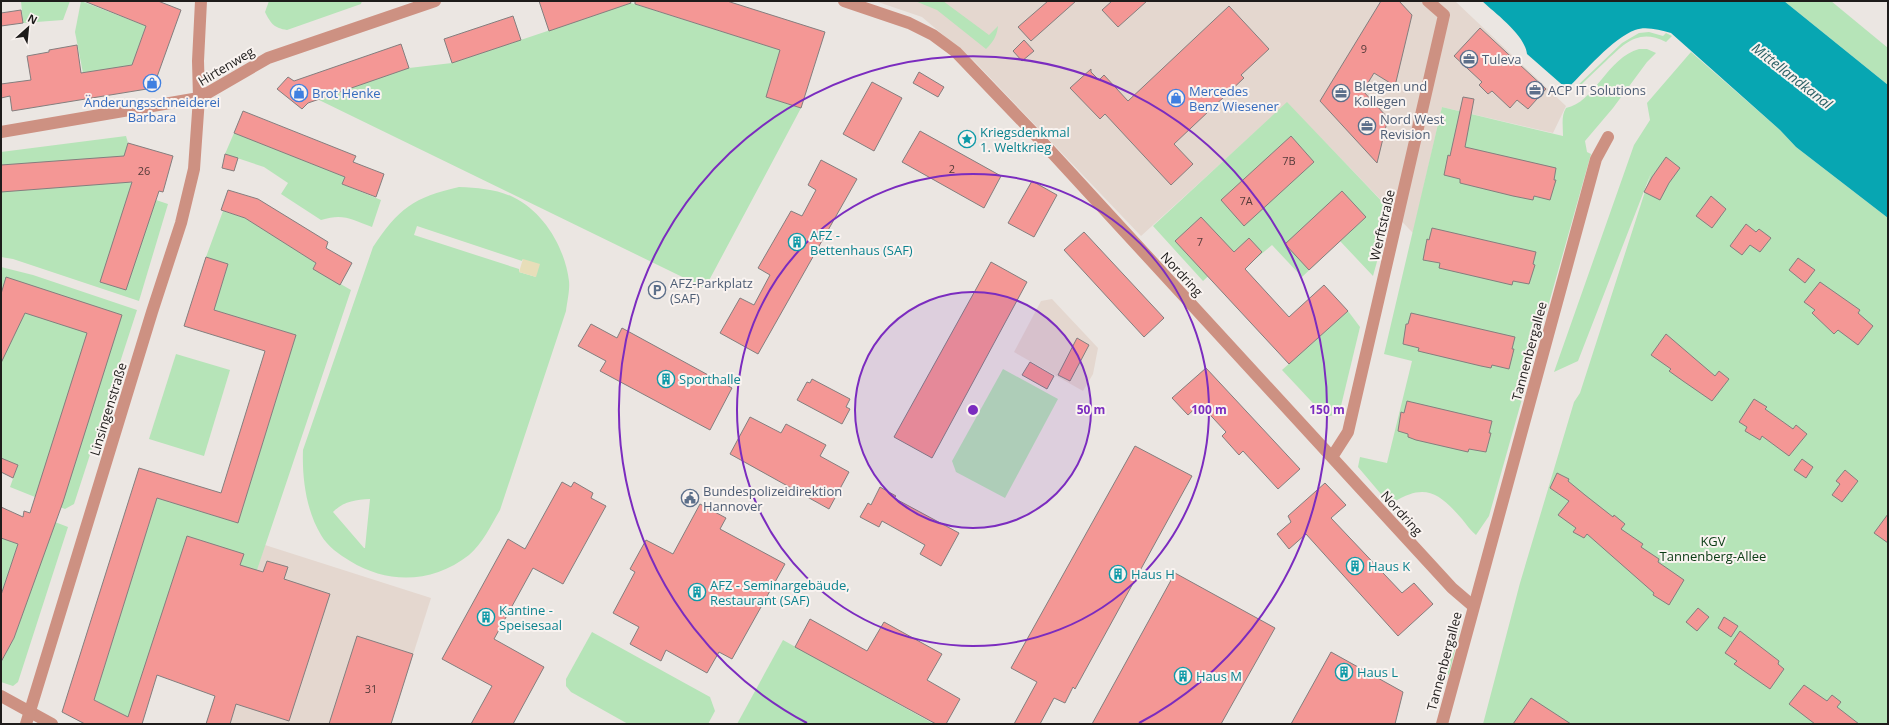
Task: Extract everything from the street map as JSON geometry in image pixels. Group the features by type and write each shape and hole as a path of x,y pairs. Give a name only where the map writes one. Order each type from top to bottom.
{"street":[{"name":"Hirtenweg","path":"1,132 199,98 268,58 435,1"},
{"name":"Nordring","path":"844,1 910,23 933,35 956,52 1452,588 1474,606"},
{"name":"Werftstraße","path":"1332,457 1348,432 1443,22 1444,15 1428,1"},
{"name":"Linsingenstraße","path":"26,724 150,319 181,223 194,170 199,98 198,2"},
{"name":"Tannenbergallee","path":"1442,724 1596,159 1608,137"},
{"path":"1,696 52,724"}],"shaded area":[{"path":"875,1 1455,1 1566,106 1553,133 1442,107 1413,233 1287,103 1141,236 975,62 922,17"},
{"path":"1052,299 1098,348 1093,374 1083,391 1014,352 1041,301"},
{"path":"265,545 431,598 391,724 206,724"}],"green space":[{"path":"21,1 70,1 63,20 23,23"},
{"path":"81,1 146,26 132,65 83,73 75,32"},
{"path":"269,1 362,1 361,4 287,30 276,27 269,20 265,12"},
{"path":"915,1 943,1 989,35 998,26 996,36 986,49 937,10"},
{"path":"1784,1 1831,1 1888,48 1888,85"},
{"path":"631,3 780,50 766,97 801,108 705,288 317,99 409,68 452,63"},
{"path":"1649,32 1663,36 1666,33 1672,36 1666,42 1656,38 1640,37 1626,43 1577,89 1575,88 1622,43 1639,33"},
{"path":"1639,49 1647,49 1656,53 1647,62 1613,108 1585,141 1587,152 1591,154 1489,516 1476,535 1447,503 1432,494 1424,492 1415,493 1394,502 1386,500 1358,467 1360,457 1387,463 1412,361 1384,354 1442,107 1563,136 1563,118 1566,108 1585,98 1618,61"},
{"name":"KGV Tannenberg-Allee","path":"1691,52 1780,130 1796,147 1888,218 1888,724 1483,724 1520,583 1574,402 1580,393 1651,173 1578,361 1554,372 1634,145 1650,120 1647,103"},
{"path":"1287,102 1391,211 1373,276 1340,241 1302,277 1272,245 1252,262 1239,248 1203,281 1153,226"},
{"path":"234,133 345,177 342,184 381,200 372,227 352,219 341,217 321,220 281,194 288,183 264,167 225,154"},
{"path":"126,136 128,143 118,179 137,185 135,193 168,204 139,301 13,259 1,257 1,152"},
{"path":"459,187 487,189 500,192 513,197 534,212 543,221 558,244 567,269 569,292 566,311 500,510 486,534 469,555 441,571 426,576 411,578 395,577 365,569 350,561 334,550 324,539 316,525 308,505 303,472 303,450 373,247 391,223 408,206 430,195","holes":["417,226 522,261 522,259 536,277 519,272 519,269 414,235","370,499 365,548 364,548 333,512 341,505 359,500"]},
{"path":"223,211 245,218 316,263 313,268 351,290 253,582 237,574 243,554 187,536 133,703 139,723 94,700 157,498 238,523 296,335 214,310 228,264 206,257"},
{"path":"1,267 33,275 137,310 74,504 65,509 10,487 18,465 1,458"},
{"path":"1348,311 1360,327 1340,410 1338,414 1326,417 1282,370"},
{"path":"176,354 230,370 204,456 149,439"},
{"path":"1003,369 1058,399 1005,498 956,472 952,461"},
{"path":"55,522 68,527 18,682 13,686 1,682 1,663 14,638"},
{"path":"1,538 18,544 1,595"},
{"path":"1452,627 1460,629 1449,675 1441,673"},
{"path":"592,632 710,697 715,711 708,724 628,724 571,692 566,686 566,679"},
{"path":"783,640 934,724 737,724"}],"sand":[{"path":"523,259 540,264 536,277 519,272"}],"water":[{"name":"Mittellandkanal","path":"1482,1 1784,1 1888,85 1888,218 1796,147 1780,130 1671,33 1644,28 1626,34 1599,56 1567,89 1527,54 1525,47 1516,32"}],"building":[{"path":"84,1 158,1 181,10 153,88 12,111 10,96 1,98 1,84 31,80 27,56 77,45 81,73 132,65 146,26"},
{"path":"539,1 630,1 631,3 549,31"},
{"path":"635,1 727,1 825,32 801,108 766,97 780,50 635,4"},
{"path":"1048,1 1076,1 1031,41 1018,27"},
{"path":"1112,1 1147,1 1118,27 1102,10"},
{"path":"1381,1 1399,1 1412,15 1395,86 1374,73 1363,91 1388,118 1377,163 1320,101"},
{"name":"Mercedes Benz Wiesener","path":"1229,6 1269,49 1241,75 1244,78 1174,144 1193,164 1171,185 1105,114 1100,119 1070,88 1091,69 1091,72 1099,80 1104,75 1128,101"},
{"path":"21,10 23,23 1,26 1,13"},
{"path":"513,16 521,40 452,63 444,39"},
{"path":"1480,28 1546,89 1528,109 1517,100 1510,108 1492,91 1488,94 1479,85 1482,82 1454,56"},
{"path":"1024,40 1034,51 1022,61 1013,51"},
{"path":"401,44 409,68 308,103 302,109 277,89 288,77 294,81"},
{"path":"919,72 944,87 938,97 913,83"},
{"path":"872,82 902,98 874,151 843,134"},
{"path":"1463,97 1474,99 1465,147 1556,168 1554,180 1556,180 1550,200 1534,196 1533,200 1513,196 1460,183 1460,179 1444,175 1448,155 1450,156"},
{"path":"243,111 356,156 353,162 384,174 376,197 342,184 345,177 234,133"},
{"path":"920,131 1001,176 984,208 902,162"},
{"path":"1291,136 1314,162 1244,226 1221,200"},
{"path":"128,143 173,156 163,192 159,191 126,290 100,282 132,182 1,192 1,165 124,156"},
{"path":"225,154 238,158 234,171 222,168"},
{"path":"1666,157 1680,168 1669,183 1660,200 1644,192 1652,177"},
{"name":"AFZ - Bettenhaus (SAF)","path":"821,160 857,179 758,354 720,333 740,298 754,305 770,275 758,268 791,211 802,216 816,190 808,185"},
{"path":"1032,181 1057,195 1034,237 1008,223"},
{"path":"228,190 258,199 328,242 326,248 352,263 340,285 313,269 316,263 245,218 221,210"},
{"path":"1342,191 1366,217 1309,270 1285,244"},
{"path":"1711,196 1726,209 1712,228 1696,216"},
{"path":"1201,217 1234,252 1249,238 1262,252 1245,269 1289,317 1324,285 1348,311 1289,364 1175,241"},
{"path":"1746,224 1756,232 1759,229 1771,238 1760,252 1750,245 1742,255 1730,246"},
{"path":"1432,228 1536,252 1533,264 1535,265 1529,284 1513,281 1512,285 1439,268 1440,263 1423,260 1427,239 1429,240"},
{"path":"1084,232 1164,318 1144,337 1064,250"},
{"path":"206,257 228,264 214,310 296,335 238,523 157,498 94,700 128,717 187,536 244,554 240,565 263,572 267,561 288,567 284,579 330,594 289,721 236,704 230,724 206,724 215,696 157,675 142,724 85,724 62,712 139,468 221,493 265,351 184,326"},
{"path":"1798,258 1815,270 1805,283 1789,270"},
{"path":"991,262 1027,282 932,458 894,437"},
{"path":"6,277 122,315 63,502 14,638 1,662 1,595 18,544 1,538 1,507 23,517 24,511 30,513 87,333 25,313 1,363 1,294"},
{"path":"1820,282 1860,310 1858,313 1873,326 1858,345 1838,330 1834,334 1812,313 1815,310 1804,302"},
{"path":"1411,313 1515,337 1512,349 1514,349 1509,369 1492,365 1491,368 1481,366 1418,351 1419,348 1403,344 1406,324 1408,324"},
{"name":"Sporthalle","path":"591,324 617,338 622,328 732,388 710,430 600,371 606,361 578,346"},
{"path":"1666,334 1715,376 1719,371 1729,379 1712,401 1669,371 1671,369 1651,355"},
{"path":"1077,338 1089,345 1070,381 1058,375"},
{"path":"1030,362 1054,376 1047,389 1022,375"},
{"path":"1206,368 1300,469 1278,489 1243,451 1239,455 1222,436 1226,432 1200,404 1188,415 1172,398"},
{"path":"812,379 850,399 846,407 850,409 842,424 797,400 807,382 810,383"},
{"path":"1754,399 1767,407 1765,409 1793,429 1796,425 1807,434 1789,456 1762,436 1760,440 1745,431 1747,427 1739,422"},
{"path":"1407,401 1492,421 1489,433 1491,433 1486,452 1469,449 1468,452 1416,440 1408,437 1408,434 1398,431 1401,412 1404,413"},
{"path":"750,417 781,433 786,424 826,445 820,456 849,472 829,509 730,454"},
{"path":"1135,446 1192,476 1075,689 1073,687 1065,703 1054,698 1040,724 1014,724 1037,682 1011,668"},
{"path":"1,458 18,465 13,478 1,472"},
{"path":"1802,459 1813,467 1806,478 1794,470"},
{"path":"1845,470 1858,481 1842,502 1832,495 1840,484 1836,481"},
{"path":"1557,473 1569,479 1568,481 1585,495 1613,517 1614,515 1625,524 1621,529 1643,544 1641,547 1659,559 1658,562 1684,580 1669,605 1653,595 1654,593 1587,534 1584,538 1573,532 1576,528 1558,515 1569,501 1550,488"},
{"name":"Kantine - Speisesaal","path":"562,482 571,487 574,482 593,493 591,498 606,506 563,584 533,568 494,639 544,667 513,724 471,724 492,686 442,659 508,539 525,549"},
{"name":"Haus K","path":"1325,483 1346,505 1331,518 1402,593 1414,583 1433,604 1398,636 1306,534 1289,549 1277,534 1291,522 1288,516"},
{"path":"880,487 896,496 894,498 959,533 941,566 920,554 925,545 882,521 879,527 860,517 868,503 871,505"},
{"name":"AFZ - Seminargebäude, Restaurant (SAF)","path":"700,504 726,518 720,529 785,564 732,659 719,652 707,673 666,650 661,661 630,644 639,627 613,613 635,572 630,569 646,540 673,554"},
{"path":"1888,514 1888,543 1874,533"},
{"name":"Haus M","path":"1175,573 1275,628 1221,724 1092,724"},
{"path":"1698,608 1709,617 1697,631 1686,622"},
{"path":"1724,617 1738,626 1731,637 1718,628"},
{"path":"810,619 867,651 884,622 942,654 927,680 960,699 946,724 936,724 795,647"},
{"path":"1740,631 1779,661 1778,664 1784,669 1770,689 1734,664 1737,661 1725,653"},
{"path":"357,636 413,654 391,724 329,724"},
{"name":"Haus L","path":"1331,652 1403,692 1395,724 1291,724"},
{"path":"1804,685 1827,701 1832,695 1841,702 1837,707 1859,724 1815,724 1789,704"},
{"path":"1531,698 1571,724 1513,724"}],"place":[{"name":"Tuleva","path":"1469,59"},
{"name":"Änderungsschneiderei Barbara","path":"152,83"},
{"name":"ACP IT Solutions","path":"1535,90"},
{"name":"Brot Henke","path":"299,93"},
{"name":"Bletgen und Kollegen","path":"1341,93"},
{"name":"Mercedes Benz Wiesener","path":"1176,98"},
{"name":"Nord West Revision","path":"1367,126"},
{"name":"Kriegsdenkmal 1. Weltkrieg","path":"967,139"},
{"name":"AFZ - Bettenhaus (SAF)","path":"797,242"},
{"name":"AFZ-Parkplatz (SAF)","path":"657,290"},
{"name":"Sporthalle","path":"666,379"},
{"name":"Bundespolizeidirektion Hannover","path":"690,498"},
{"name":"Haus K","path":"1355,566"},
{"name":"Haus H","path":"1118,574"},
{"name":"AFZ - Seminargebäude, Restaurant (SAF)","path":"697,592"},
{"name":"Kantine - Speisesaal","path":"486,617"},
{"name":"Haus L","path":"1344,672"},
{"name":"Haus M","path":"1183,676"}]}
